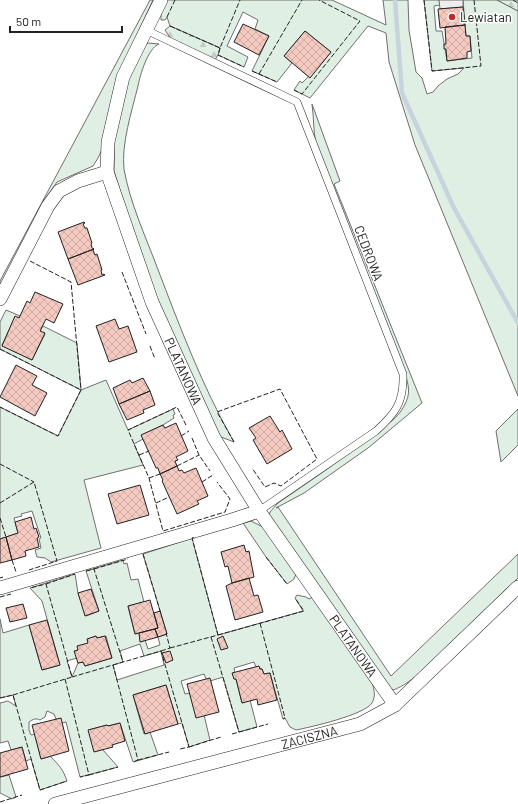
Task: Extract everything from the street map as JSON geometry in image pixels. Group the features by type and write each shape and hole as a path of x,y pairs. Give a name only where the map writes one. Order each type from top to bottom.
{"street":[{"name":"PLATANOWA","path":"161,0 123,77 108,142 107,172 152,302 214,438 259,511 395,705"},
{"path":"0,299 48,206 59,191 78,180 107,172"},
{"path":"0,588 259,511"},
{"name":"ZACISZNA","path":"55,804 360,724 395,705 518,587"}],"lane":[{"name":"CEDROWA","path":"146,30 297,102 403,374 404,386 400,404 390,419 376,431 259,511"}],"green space":[{"path":"150,0 153,0 135,39 106,141 98,158 93,166 57,182 0,286 0,281"},
{"path":"165,0 332,0 386,25 383,0 408,0 409,30 416,72 422,78 427,94 433,92 447,79 458,74 464,68 432,71 424,0 439,0 440,5 434,6 436,31 442,31 447,61 472,58 470,36 466,36 463,0 497,0 518,11 518,396 415,145 389,62 386,33 368,26 310,98 294,90 300,81 302,83 309,76 310,77 331,52 305,31 284,56 292,63 277,82 252,71 269,36 255,29 258,20 243,12 227,46 248,57 244,67 218,55 220,48 170,26 167,17 165,20 161,20 161,8"},
{"path":"497,0 518,0 518,11"},
{"path":"170,26 220,48 215,60 171,39 165,30"},
{"path":"148,43 159,44 148,56 141,75 130,116 124,149 124,169 138,219 183,334 222,421 234,442 221,437 212,427 203,409 145,269 114,171 114,138 127,79 141,49"},
{"path":"312,104 340,181 334,184 422,403 368,448 304,493 276,508 278,507 391,676 518,554 518,578 424,669 408,682 393,690 385,685 269,516 270,512 278,503 392,421 401,411 408,398 406,376 316,144"},
{"path":"6,310 20,316 19,318 15,317 2,345 32,360 45,334 40,331 43,326 77,343 81,390 0,349 0,322"},
{"path":"106,380 128,430 173,409 175,414 173,415 174,418 142,435 143,439 134,444 143,465 84,480 101,548 51,562 45,558 37,557 35,550 41,548 39,539 41,538 32,511 14,518 18,533 0,539 0,407 58,436 81,390"},
{"path":"518,409 518,445 501,462 496,431"},
{"path":"251,521 271,531 296,574 294,579 287,584 266,557 243,523"},
{"path":"192,538 218,635 303,611 295,598 297,595 309,599 313,597 372,682 374,695 372,703 359,712 348,716 296,730 290,727 285,718 283,719 270,673 264,674 262,669 256,667 254,662 234,668 234,679 236,679 242,703 250,700 257,727 239,732 223,677 210,681 206,679 204,674 181,681 185,694 190,693 204,715 210,740 189,747 182,723 178,724 166,685 133,695 144,734 150,732 158,755 133,762 120,723 89,730 103,750 118,767 80,777 66,722 62,723 56,719 54,714 47,711 45,717 40,720 34,719 29,722 29,730 31,735 35,734 41,759 50,756 60,767 67,781 40,790 31,759 26,761 22,747 11,750 8,741 0,743 0,703 8,701 16,706 13,695 0,698 0,619 3,633 29,625 42,670 60,665 42,601 30,588 75,574 78,593 86,616 99,611 86,571 123,560 124,564 127,563 131,580 138,579 144,602 128,606 135,634 139,633 141,642 145,640 148,649 160,645 158,637 167,634 143,554","holes":["96,636 97,638 106,636 112,658 85,666 83,662 78,663 72,677 67,661 77,658 78,650 88,643 88,639","140,644 144,656 161,651 164,665 117,680 113,665 123,662 120,651"]},
{"path":"9,775 16,797 12,799 0,793 0,777"}],"shaded area":[{"path":"439,0 463,0 463,7 440,9"}],"building":[{"name":"Lewiatan","path":"463,7 465,25 440,28 438,9"},
{"path":"243,24 269,36 259,55 234,42"},
{"path":"465,25 466,36 470,36 471,51 467,52 467,58 447,61 446,49 444,49 444,44 446,44 445,27"},
{"path":"305,31 331,52 310,78 284,56"},
{"path":"84,222 85,223 83,224 85,228 87,228 92,243 92,248 94,249 68,259 58,232"},
{"path":"94,249 93,250 95,255 97,254 102,270 102,275 105,275 78,285 68,259"},
{"path":"35,292 63,304 54,323 46,319 40,331 45,333 32,360 2,346 15,316 19,318 27,301 30,303"},
{"path":"115,319 119,329 128,326 137,352 109,362 96,326"},
{"path":"16,365 37,376 32,385 47,393 35,416 0,397"},
{"path":"143,378 150,391 119,404 113,388 130,380 132,383"},
{"path":"150,391 155,405 143,410 144,413 127,420 119,404"},
{"path":"270,416 280,432 282,430 292,449 267,464 253,440 256,438 249,428"},
{"path":"176,423 188,451 176,457 178,460 175,461 177,466 160,474 141,435 163,425 165,428"},
{"path":"177,466 179,471 182,470 184,473 196,468 208,496 197,501 199,504 177,514 160,474"},
{"path":"140,485 149,515 117,524 108,494"},
{"path":"31,517 34,529 36,528 39,537 37,538 39,547 25,551 26,556 12,560 6,537 18,533 15,522"},
{"path":"6,537 12,560 0,563 0,539"},
{"path":"244,545 246,552 249,551 254,577 232,583 228,566 225,567 221,552"},
{"path":"249,578 254,596 258,595 263,612 235,620 226,586"},
{"path":"91,589 99,611 85,616 78,593"},
{"path":"150,600 158,628 135,634 128,606"},
{"path":"23,604 27,618 10,622 6,608"},
{"path":"160,611 167,634 158,637 155,629 158,628 154,613"},
{"path":"47,620 60,665 42,670 29,625"},
{"path":"155,629 158,637 140,642 139,633"},
{"path":"96,636 97,638 105,636 112,658 85,666 83,662 78,663 74,651 78,650 77,646 88,643 87,639"},
{"path":"223,636 228,648 221,650 217,639"},
{"path":"170,651 173,660 166,663 162,653"},
{"path":"259,666 264,674 270,673 277,700 258,705 257,699 242,703 236,679 234,679 232,673"},
{"path":"210,678 219,712 196,718 187,684"},
{"path":"166,685 178,724 145,734 133,695"},
{"path":"61,718 69,751 41,759 32,725"},
{"path":"120,723 125,741 112,745 113,747 94,752 88,730"},
{"path":"22,747 28,769 0,777 0,753"}],"waterway":[{"path":"395,0 402,93 454,208 518,323"}],"fence":[{"path":"167,17 175,0"},
{"path":"170,26 220,48 240,0"},
{"path":"259,74 302,0"},
{"path":"294,90 302,94 360,21 319,0"},
{"path":"424,0 432,71 481,66 474,0"},
{"path":"513,0 518,3"},
{"path":"220,48 218,55 244,67"},
{"path":"252,71 277,82"},
{"path":"30,261 71,282 81,390"},
{"path":"122,272 146,334"},
{"path":"150,346 155,359"},
{"path":"0,349 81,390 58,436 0,407"},
{"path":"234,442 217,412 280,389 317,459 281,486 274,483 265,487 252,468"},
{"path":"186,425 177,407 128,430 149,478 163,531 225,512 230,499 217,482"},
{"path":"181,436 189,431"},
{"path":"192,438 199,455 210,471"},
{"path":"139,455 149,451"},
{"path":"177,466 199,455"},
{"path":"0,464 34,482"},
{"path":"149,478 160,474"},
{"path":"202,482 213,475"},
{"path":"0,503 34,482 57,561 29,570"},
{"path":"156,503 169,497"},
{"path":"0,518 6,537"},
{"path":"170,648 218,635 192,538 195,537"},
{"path":"143,554 161,614"},
{"path":"266,557 287,584"},
{"path":"94,569 128,559"},
{"path":"12,560 16,572"},
{"path":"86,571 94,569 123,662"},
{"path":"46,584 75,574"},
{"path":"13,695 72,677 46,584 30,588"},
{"path":"0,597 11,594"},
{"path":"218,635 304,611 295,598"},
{"path":"260,623 285,718 283,719"},
{"path":"161,651 170,648 166,633"},
{"path":"211,637 239,732"},
{"path":"113,665 161,651 189,747 180,749"},
{"path":"72,677 113,665 138,760 133,762"},
{"path":"65,679 89,775 80,777"},
{"path":"0,698 13,695 40,790 67,781"},
{"path":"232,734 268,724"},
{"path":"189,747 221,737"},
{"path":"138,760 169,752"},
{"path":"89,775 118,767"},
{"path":"0,802 22,795"}],"place":[{"name":"Lewiatan","path":"452,17"}]}
